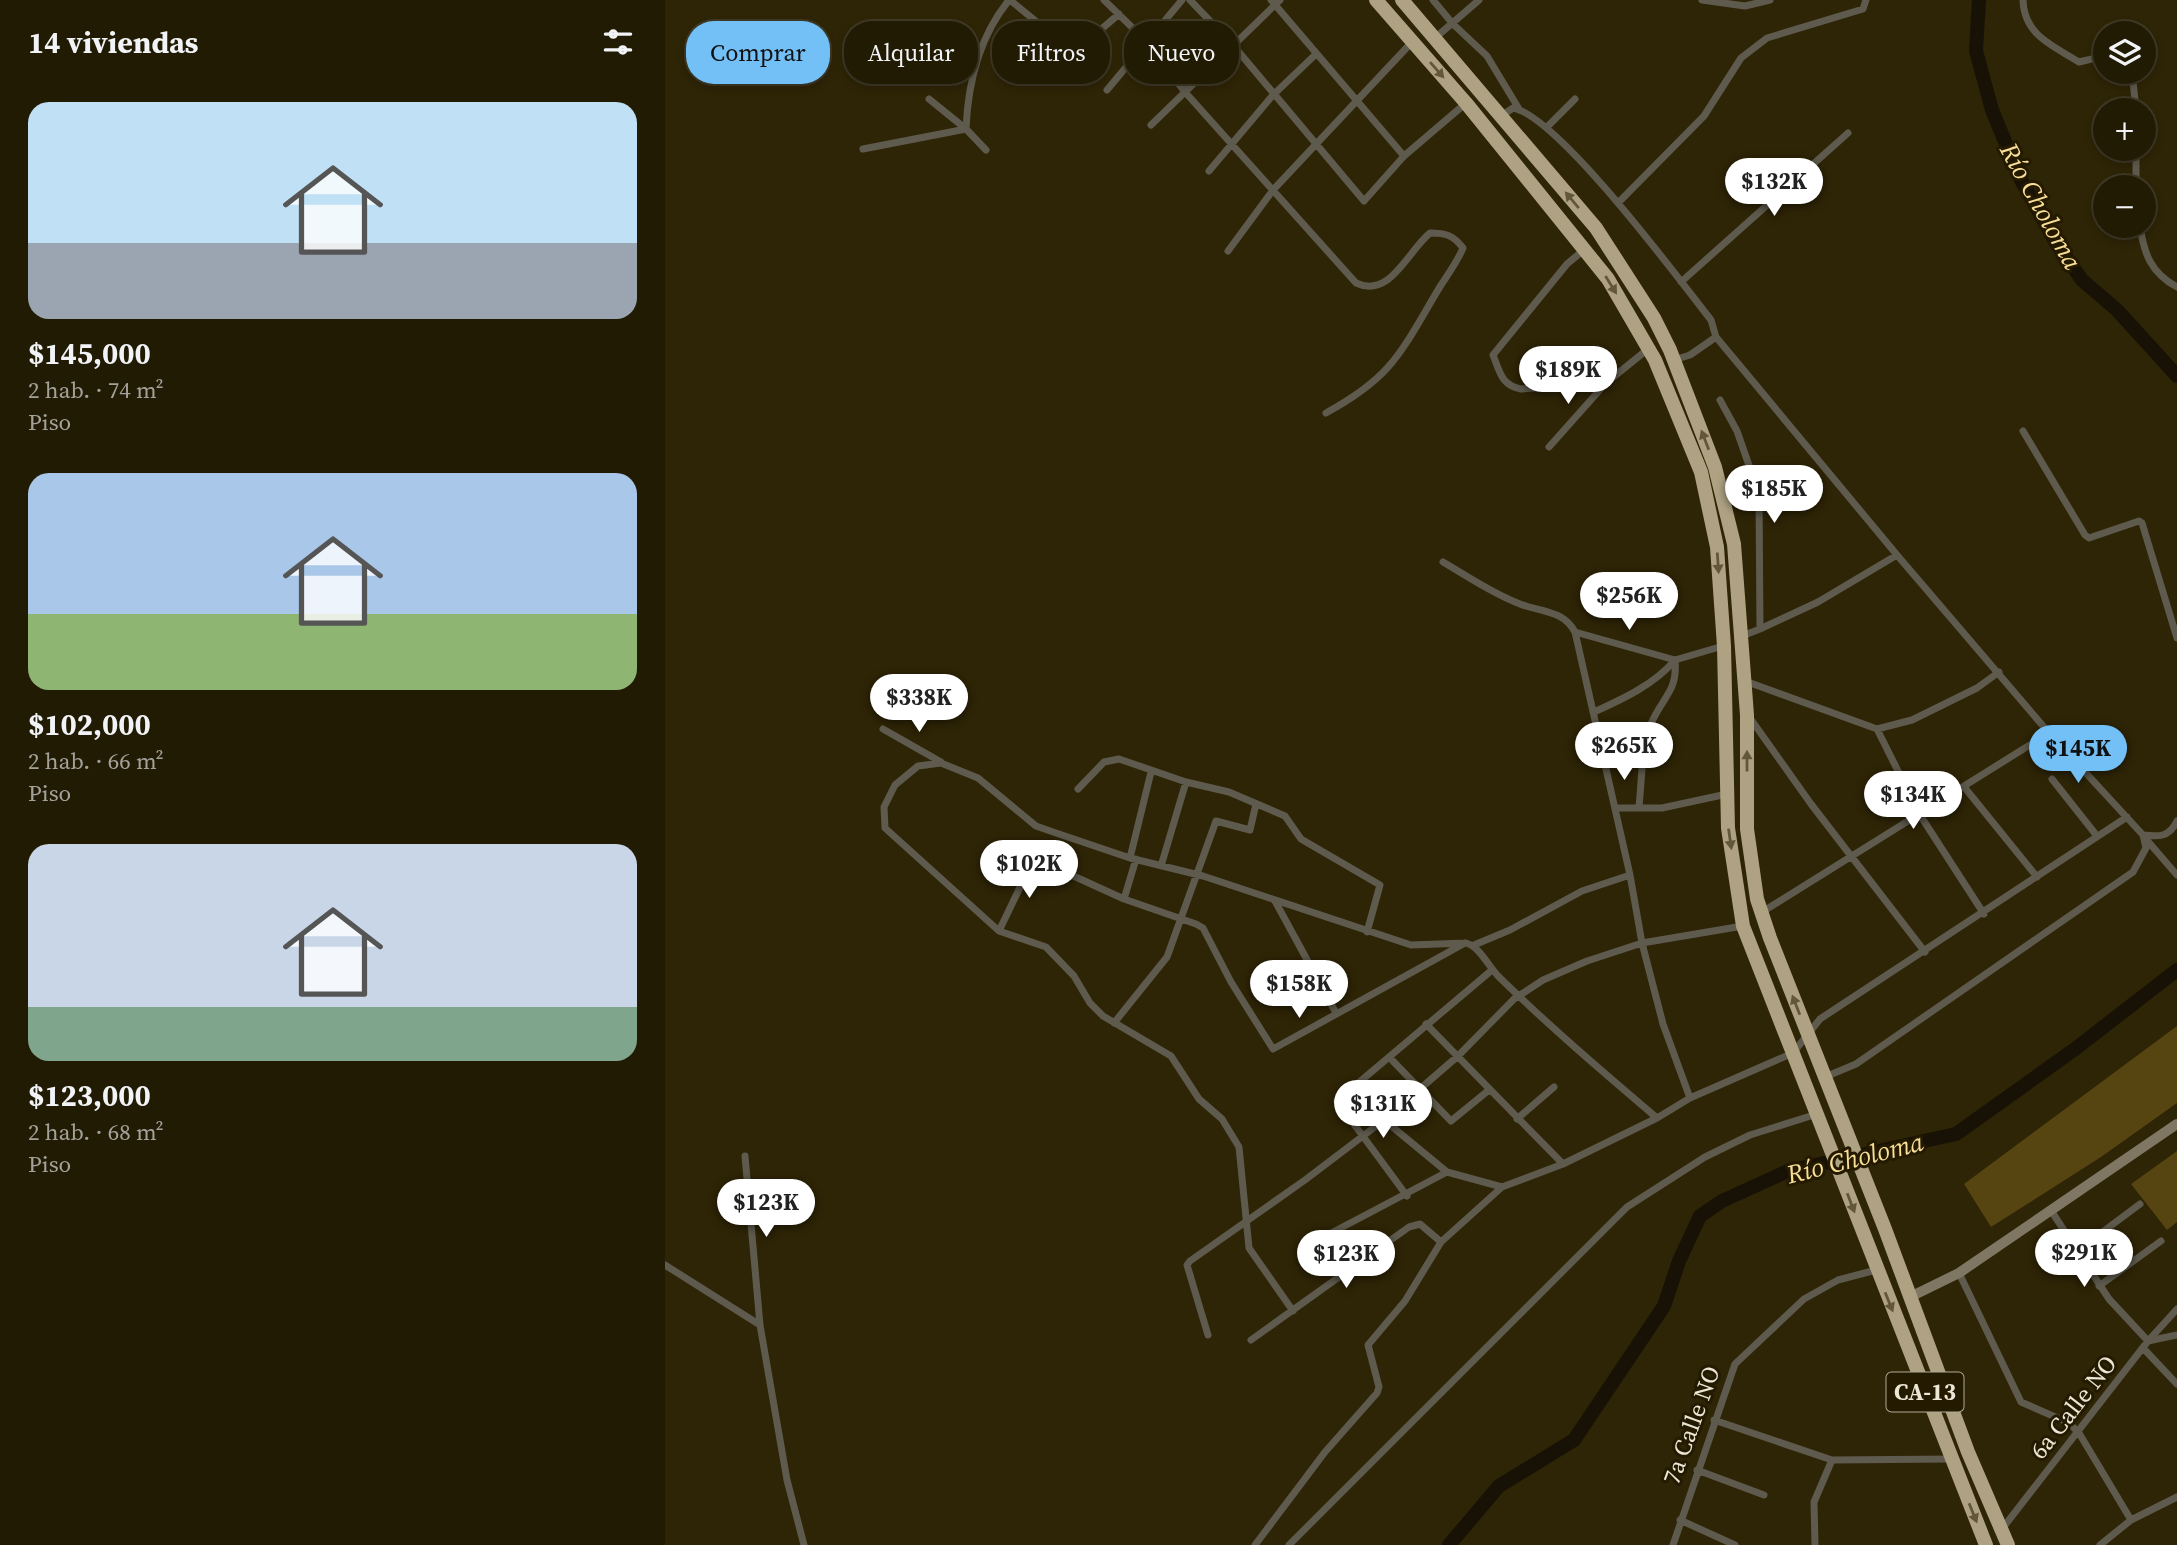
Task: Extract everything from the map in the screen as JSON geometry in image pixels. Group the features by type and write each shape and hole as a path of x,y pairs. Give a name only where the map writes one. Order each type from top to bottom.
{"highway":[{"name":"CA-13","path":"1377,0 1466,103 1608,279 1649,349 1700,472 1717,547 1724,646 1728,828 1743,926 1986,1545"},
{"path":"1402,0 1596,228 1654,318 1674,361 1715,467 1734,544 1747,715 1747,829 1757,899 1807,1035 1910,1297"},
{"name":"CA-13","path":"1910,1297 2008,1545"}],"street":[{"path":"966,129 967,104 978,53 990,24 1010,0 1049,32 1071,59 1119,14"},
{"path":"1104,0 1126,21"},
{"path":"1164,21 1182,0"},
{"path":"1190,0 1210,21"},
{"path":"1433,0 1453,24 1487,56 1519,109"},
{"path":"1434,38 1479,0"},
{"path":"1702,0 1745,6 1770,0"},
{"path":"1618,203 1705,116 1741,58 1767,38 1835,20 1863,9 1867,0"},
{"path":"2023,0 2023,12 2033,33 2079,62 2093,58"},
{"path":"1239,39 1275,1 1404,156"},
{"path":"1228,251 1273,190 1412,41"},
{"path":"1239,52 1364,201 1404,156 1466,103"},
{"path":"1209,171 1273,95 1317,54"},
{"path":"1107,90 1124,69"},
{"path":"1179,84 1356,283 1376,288 1388,281 1430,233 1455,237 1463,248 1412,338 1380,378 1361,394 1325,413"},
{"path":"1151,125 1193,84"},
{"path":"929,99 966,129 986,150"},
{"path":"1548,126 1575,99"},
{"path":"1501,116 1513,108 1519,109 1548,126 1618,203 1716,327 1716,337 1897,555 2049,733 2177,874"},
{"path":"863,149 966,129"},
{"path":"1681,282 1848,133"},
{"path":"2143,238 2147,259 2157,274 2177,287"},
{"path":"1585,249 1559,273 1493,355 1503,381 1509,387 1521,389 1606,383"},
{"path":"1674,361 1690,355 1716,337"},
{"path":"1549,447 1606,383 1649,349"},
{"path":"1720,400 1737,431 1759,494 1760,629"},
{"path":"2023,431 2085,535 2089,538 2139,521 2143,523 2177,638"},
{"path":"1742,636 1818,602 1897,555"},
{"path":"1443,562 1521,604 1549,611 1570,622 1575,632 1630,875 1642,943 1663,1024 1690,1098"},
{"path":"1575,632 1675,660"},
{"path":"1594,712 1623,699 1659,676 1675,660 1724,646"},
{"path":"1639,806 1648,737 1652,723 1677,680 1675,660"},
{"path":"1744,681 1877,729 1912,720 1977,688 1999,672"},
{"path":"1747,715 1925,952"},
{"path":"883,729 941,763 978,778 1037,826 1133,859 1197,874 1411,945 1470,944"},
{"path":"1877,729 1920,815 1984,914"},
{"path":"1762,912 1853,858 2049,733"},
{"path":"1079,789 1104,762 1119,759 1151,772 1229,792 1285,816 1301,839 1380,885 1367,932"},
{"path":"941,763 918,766 895,785 884,807 884,828 999,931 1046,947 1074,976 1090,1003 1114,1023 1171,1056 1199,1099 1222,1119 1239,1147 1249,1248 1293,1311"},
{"path":"1123,899 1151,772"},
{"path":"2052,779 2097,836"},
{"path":"1161,866 1186,782"},
{"path":"1965,788 2037,877"},
{"path":"1615,808 1682,806 1727,794"},
{"path":"1114,1023 1167,957 1216,821 1250,830 1256,804"},
{"path":"1255,1545 1325,1452 1377,1394 1379,1387 1368,1345 1405,1301 1441,1242 1502,1187 1563,1164 1657,1118 1690,1098 1793,1053 1820,1018 1984,914 2127,817"},
{"path":"2143,835 2162,837 2171,832 2177,821"},
{"path":"1825,1077 1856,1064 2133,872 2146,848 2143,835"},
{"path":"999,931 1034,858 1123,899 1203,928 1231,982 1273,1048 1470,944 1510,930 1582,891 1630,875"},
{"path":"1275,901 1336,1013"},
{"path":"1208,1335 1187,1265 1384,1120 1458,1056 1519,996 1543,980 1587,961 1642,943 1743,926"},
{"path":"1470,944 1519,996 1657,1118"},
{"path":"1407,1196 1337,1101 1492,970"},
{"path":"1426,1024 1563,1164"},
{"path":"1389,1057 1451,1121 1489,1090"},
{"path":"1517,1119 1554,1087"},
{"path":"1289,1545 1627,1207 1727,1146 1818,1118"},
{"path":"1384,1120 1447,1172 1502,1187"},
{"path":"1910,1297 1959,1273 2052,1212 2177,1124"},
{"path":"745,1156 760,1325 787,1480 804,1545"},
{"path":"1301,1250 1407,1196 1447,1172"},
{"path":"2077,1251 2140,1204"},
{"path":"2052,1212 2099,1286 2177,1384"},
{"path":"1251,1339 1409,1227 1420,1224 1441,1242"},
{"path":"2099,1286 2161,1241"},
{"path":"665,1265 760,1325"},
{"name":"7a Calle NO","path":"1673,1545 1735,1364 1804,1298 1838,1280 1876,1270"},
{"path":"1959,1273 2021,1402 2069,1423 2079,1433 2131,1520"},
{"name":"6a Calle NO","path":"2001,1530 2145,1345 2177,1309"},
{"path":"2145,1345 2177,1335"},
{"path":"1714,1420 1832,1460 1951,1459"},
{"path":"1814,1544 1814,1502 1832,1460"},
{"path":"1697,1470 1764,1495"},
{"path":"2100,1545 2131,1520 2177,1497"},
{"path":"1680,1520 1735,1545"}],"shaded area":[{"path":"2177,1026 2177,1103 2101,1157 1991,1227 1964,1184"},
{"path":"2177,1151 2177,1222 2167,1230 2131,1184"}],"waterway":[{"name":"Río Choloma","path":"1979,0 1976,51 1992,110 2021,180 2058,246 2082,280 2117,310 2177,376"},
{"name":"Río Choloma","path":"1449,1545 1499,1486 1574,1440 1664,1306 1679,1261 1700,1216 1722,1201 1788,1171 1956,1134 2075,1049 2177,970"}]}
